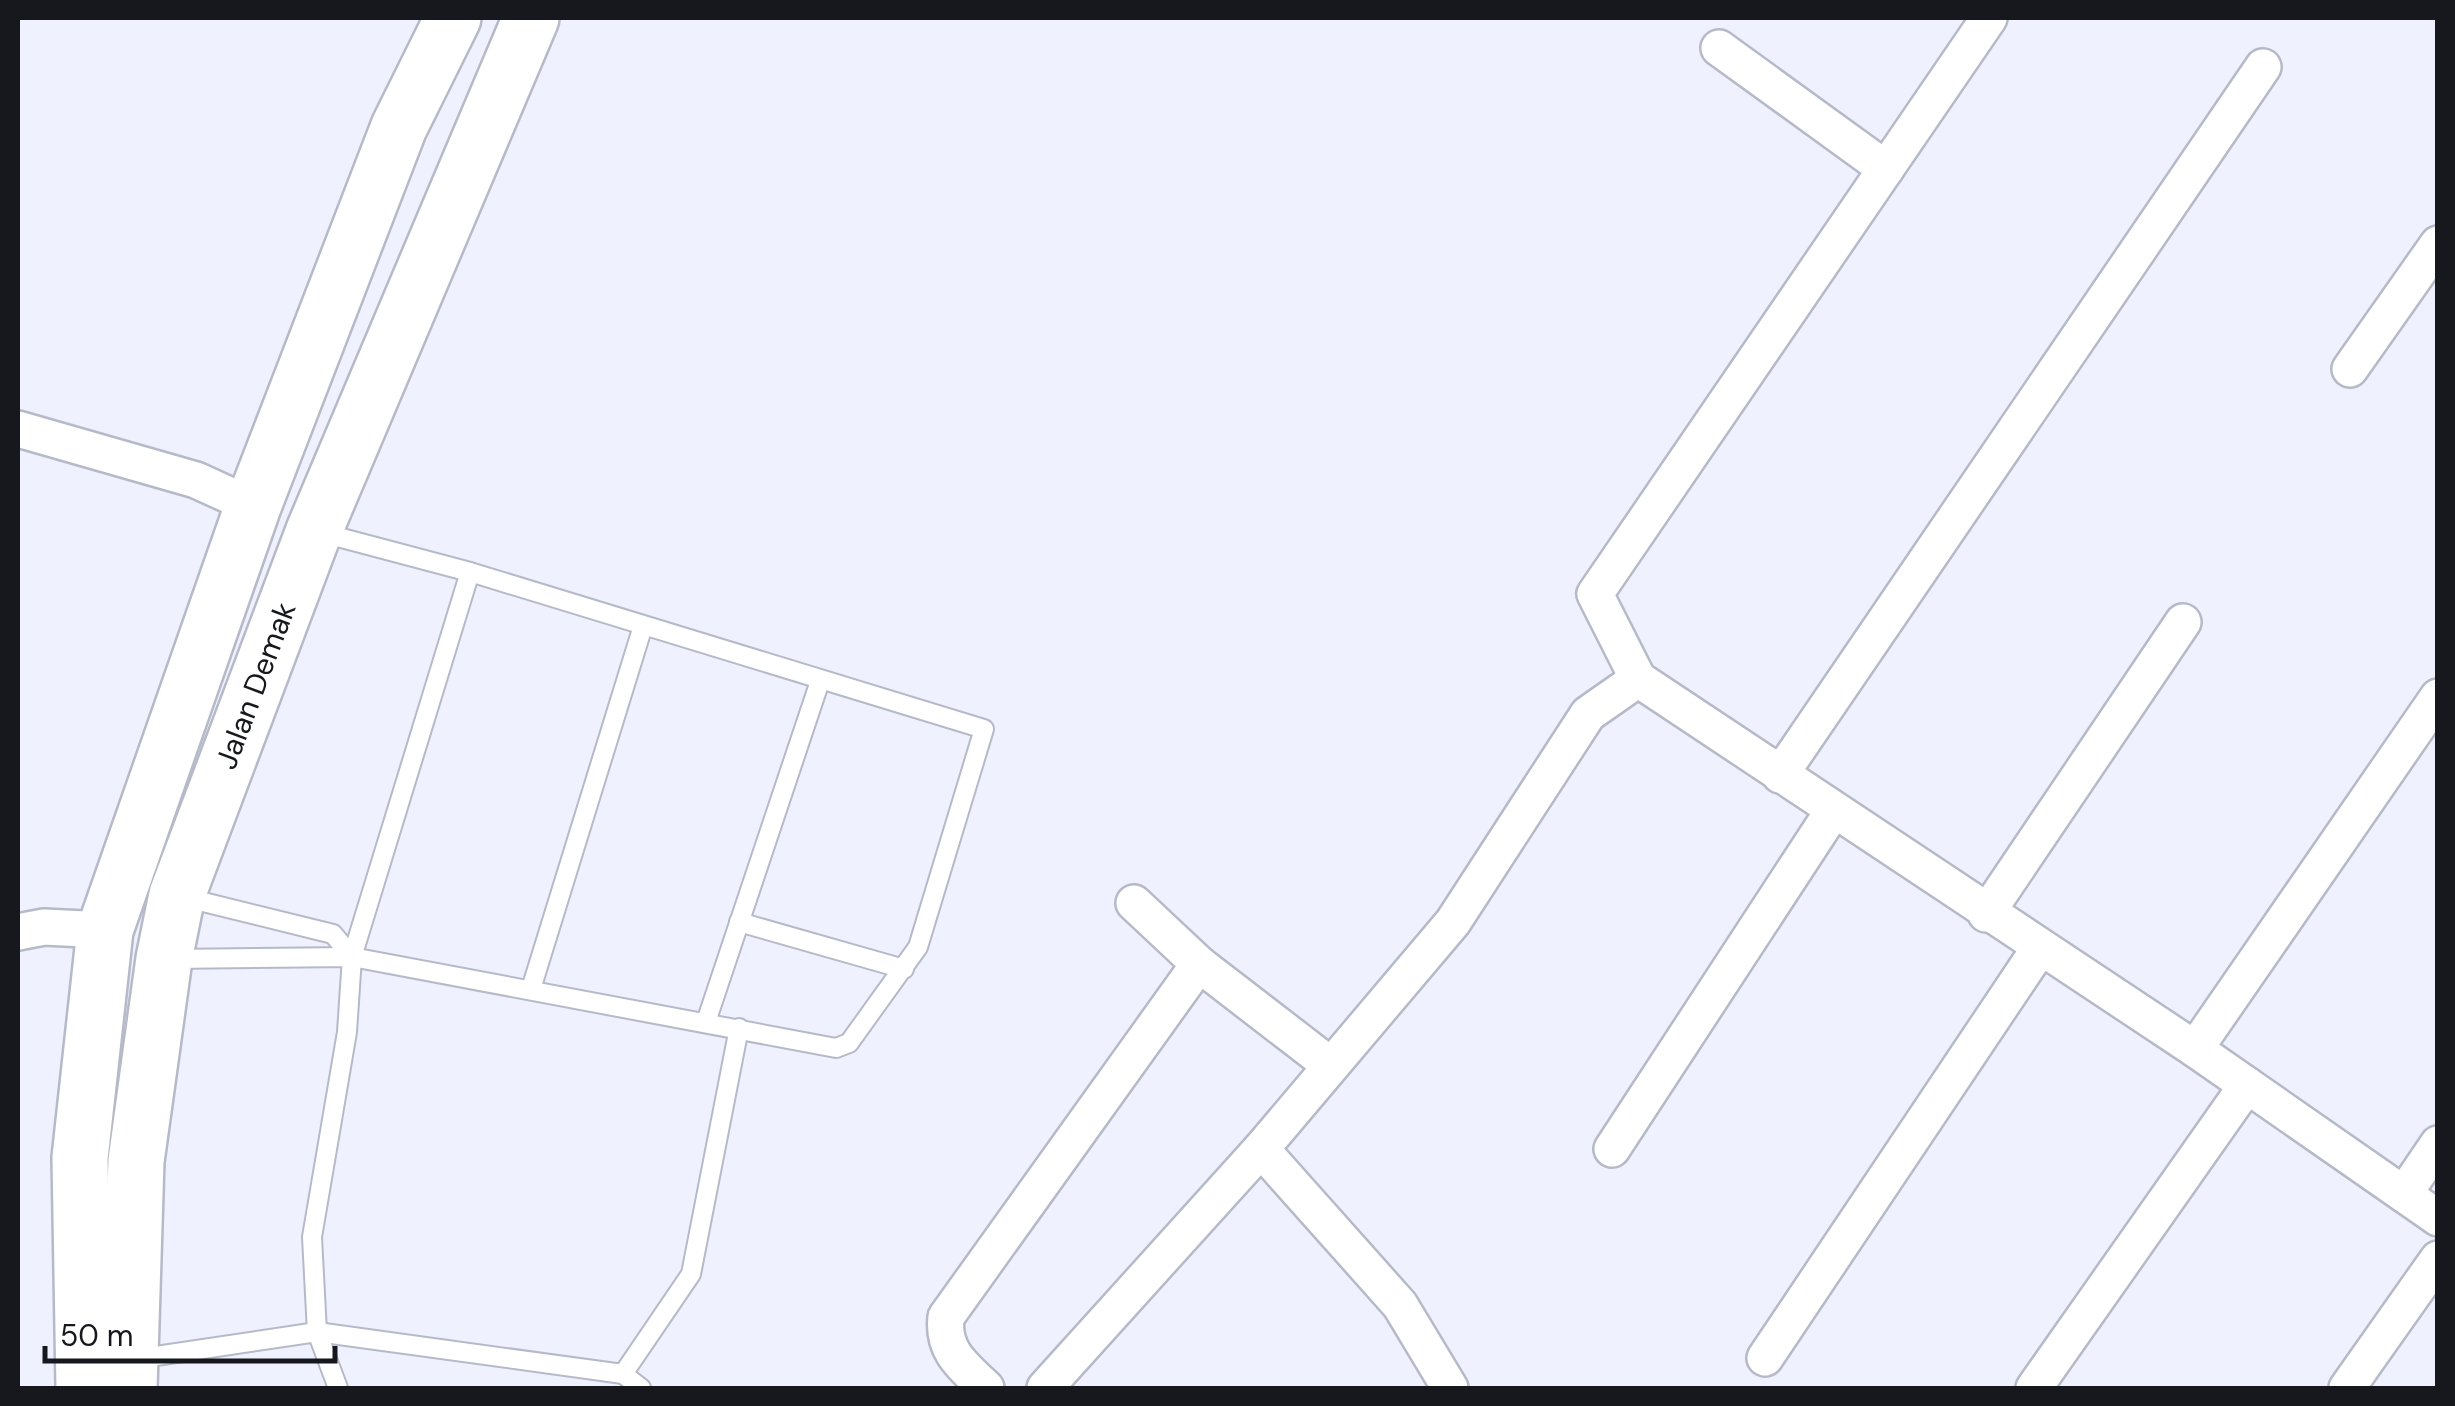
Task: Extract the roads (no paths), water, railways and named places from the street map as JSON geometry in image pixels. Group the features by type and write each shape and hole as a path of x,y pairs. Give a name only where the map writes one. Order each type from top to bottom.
{"highway":[{"path":"113,1379 80,1158 104,930 253,506 399,127 452,18"},
{"name":"Jalan Demak","path":"113,1379 136,1162 164,958 178,896 314,531 531,18"}],"street":[{"path":"1988,18 1595,594 1638,680 2040,950 2195,1049 2438,1218"},
{"path":"1719,48 1886,169"},
{"path":"1780,775 2263,67"},
{"path":"2350,369 2438,244"},
{"path":"18,429 196,480 253,506"},
{"path":"1986,914 2184,622"},
{"path":"1045,1388 1261,1148 1453,922 1588,714 1638,680"},
{"path":"2195,1049 2438,697"},
{"path":"1612,1148 1833,811"},
{"path":"1134,902 1200,964 1330,1064"},
{"path":"18,932 44,928 104,930"},
{"path":"1765,1358 2040,950"},
{"path":"986,1388 952,1354 944,1337 946,1316 1200,964"},
{"path":"2034,1388 2247,1085"},
{"path":"2404,1194 2438,1144"},
{"path":"1261,1148 1400,1305 1450,1388"},
{"path":"2347,1388 2438,1259"}],"lane":[{"path":"164,958 352,958 844,1046 918,947 984,729 470,572 314,531"},
{"path":"338,1388 317,1332 312,1237 347,1032 352,958 470,572"},
{"path":"530,989 643,626"},
{"path":"706,1022 820,681"},
{"path":"178,896 333,934 352,958"},
{"path":"739,922 904,969"},
{"path":"623,1374 691,1274 739,1028"},
{"path":"113,1379 317,1332 623,1374 641,1388"}]}
